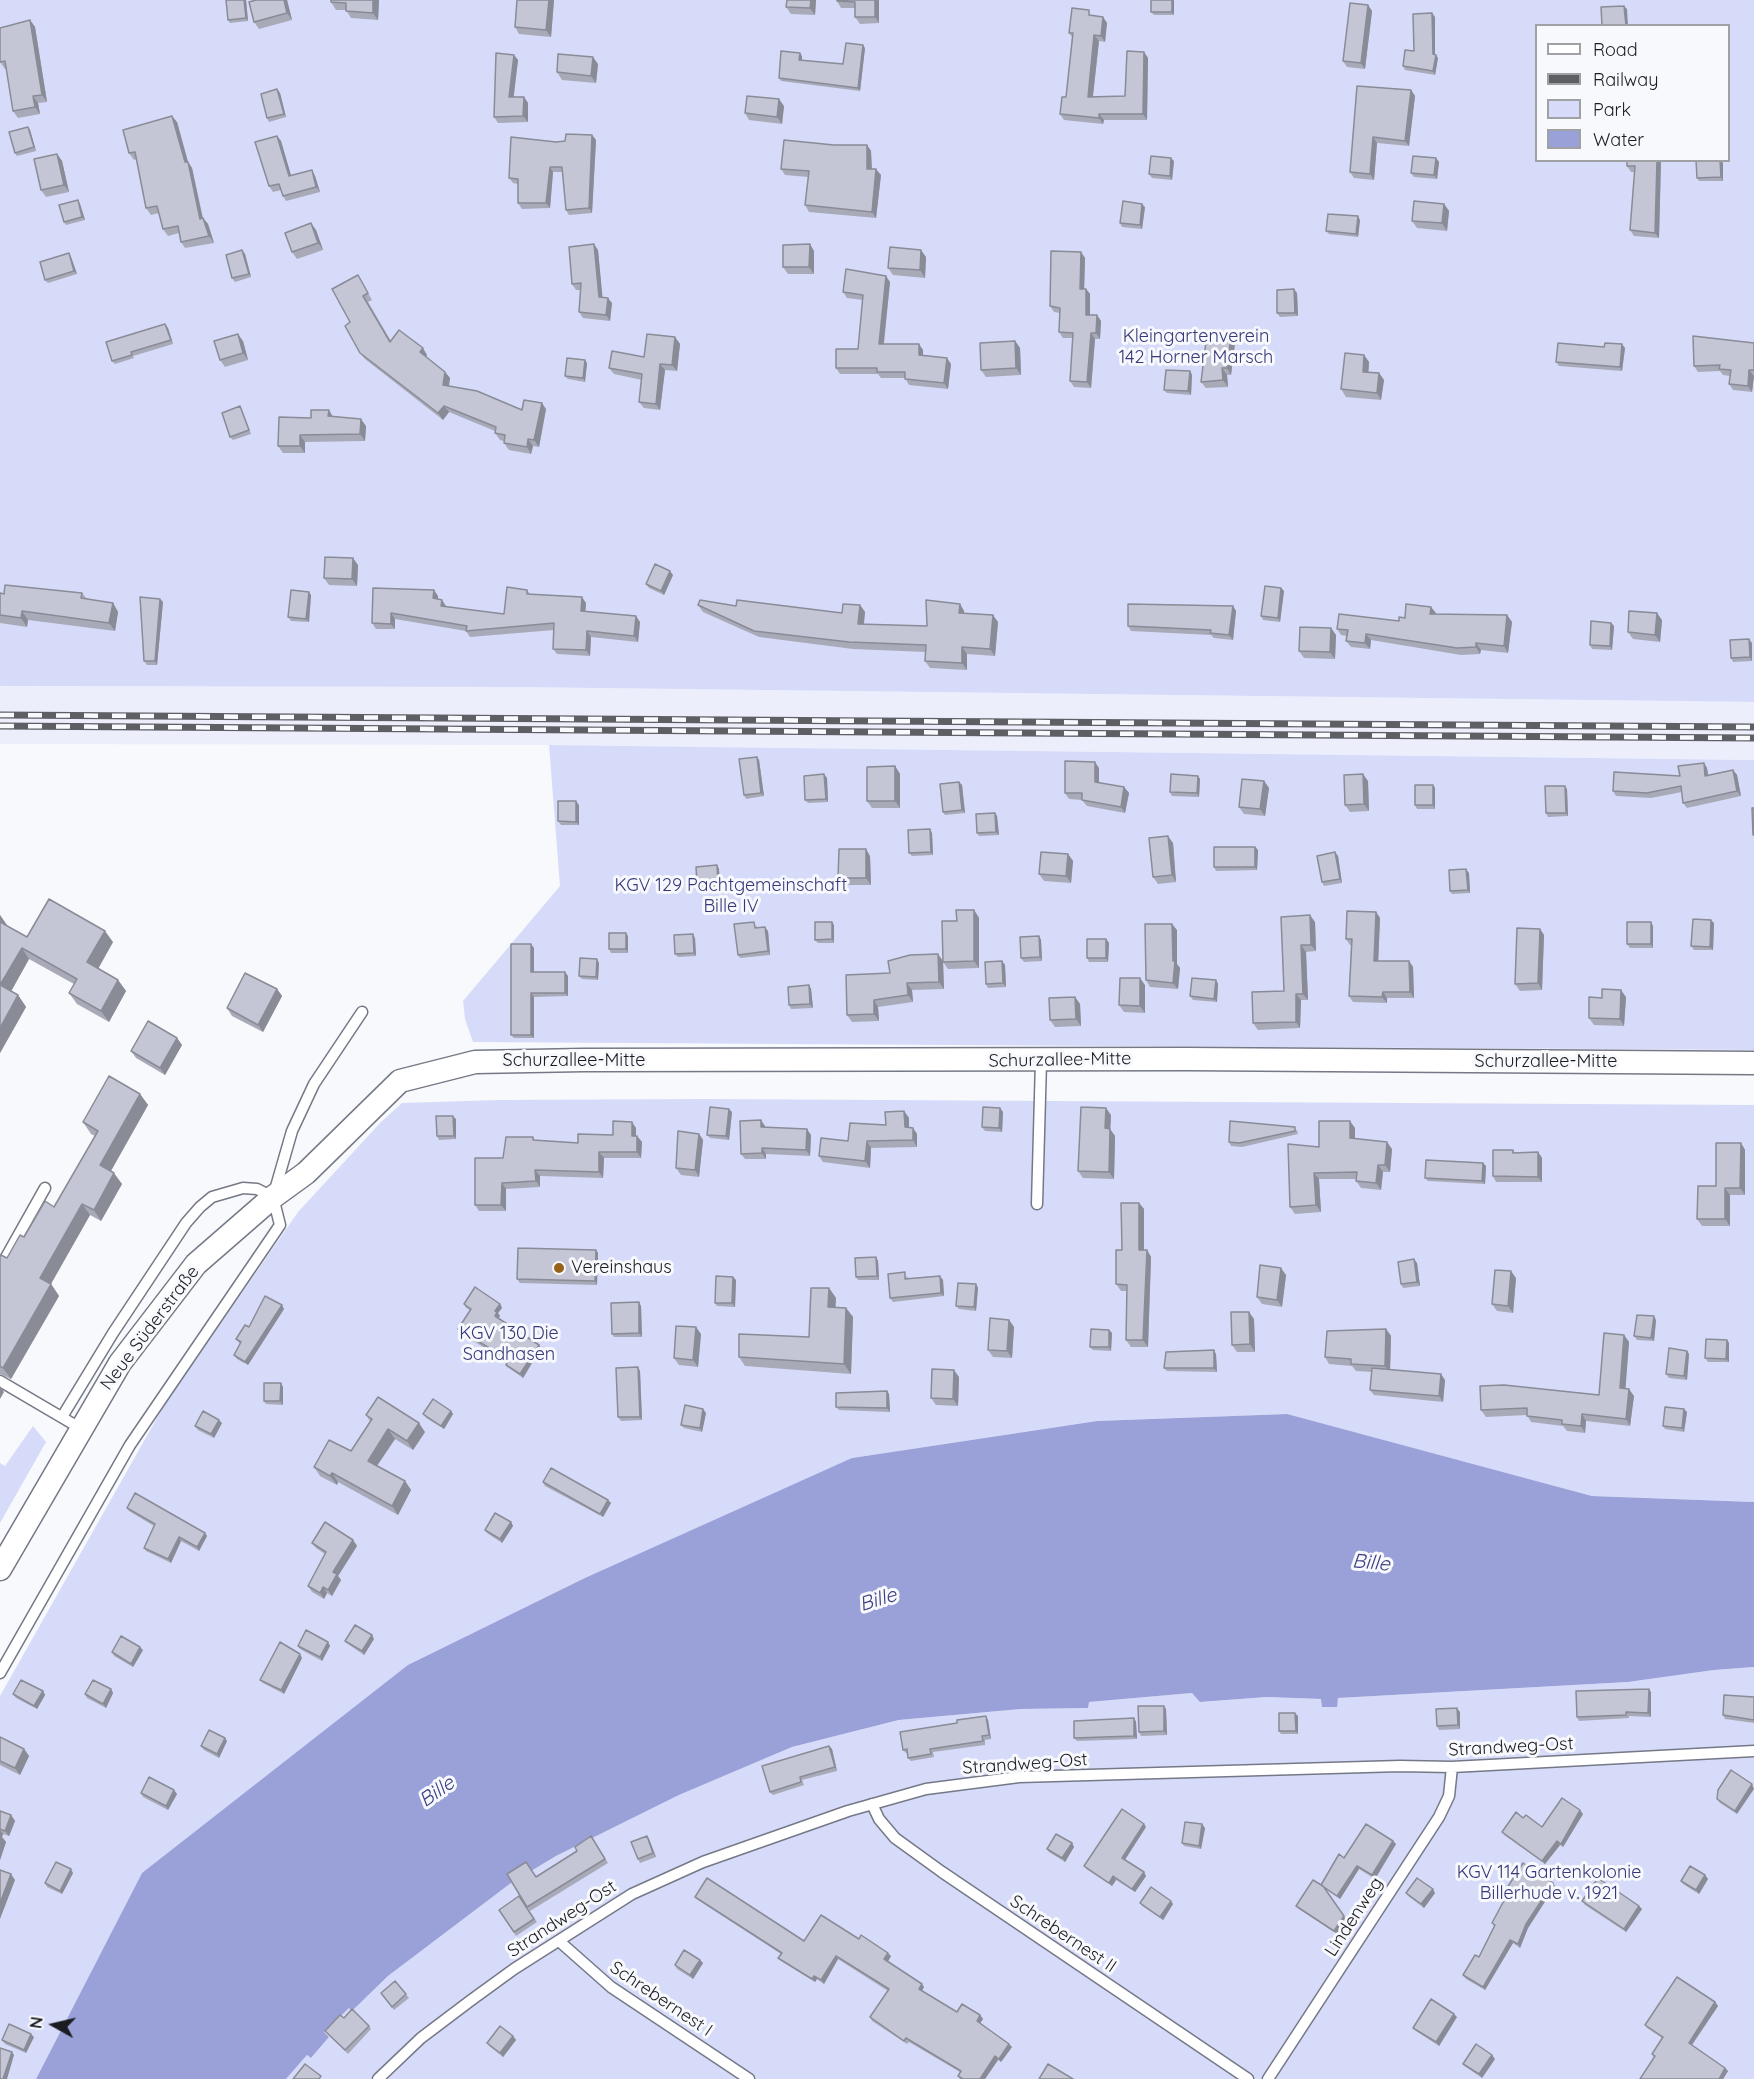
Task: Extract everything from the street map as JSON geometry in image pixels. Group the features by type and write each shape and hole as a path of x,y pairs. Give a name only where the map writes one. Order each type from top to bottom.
{"street":[{"name":"Schurzallee-Mitte","path":"376,1102 400,1081 475,1062 1199,1059 1754,1063"},
{"name":"Neue Süderstraße","path":"0,1569 71,1423 196,1264 273,1197 306,1173 376,1102"}],"lane":[{"path":"0,1673 130,1445 280,1225 273,1197 301,1109 314,1084 362,1012"},
{"path":"1037,1204 1041,1061"},
{"path":"0,1268 45,1188"},
{"path":"0,1381 71,1423 113,1333 186,1223 200,1207 212,1197 243,1188 257,1189 273,1197"},
{"name":"Strandweg-Ost","path":"378,2079 421,2038 514,1969 632,1894 672,1874 872,1804 926,1789 1018,1777 1400,1766 1452,1767 1754,1751"},
{"name":"Lindenweg","path":"1268,2079 1439,1817 1449,1796 1452,1767"},
{"name":"Schrebernest II","path":"872,1804 879,1819 894,1838 1248,2079"},
{"name":"Schrebernest I","path":"559,1941 611,1987 750,2079"}],"shaded area":[{"path":"0,686 512,687 1754,702 1754,760 549,745 0,744"}],"green space":[{"name":"Kleingartenverein 142 Horner Marsch","path":"0,0 1754,0 1754,702 512,687 0,686"},
{"name":"KGV 129 Pachtgemeinschaft Bille IV","path":"549,745 1754,760 1754,1050 473,1042 465,1019 463,1001 560,886"},
{"name":"KGV 130 Die Sandhasen","path":"704,1099 1754,1105 1754,1502 1592,1496 1286,1414 1097,1421 852,1458 142,1873 36,2079 0,2079 0,1696 166,1402 298,1212 381,1122 402,1103"},
{"path":"33,1426 46,1442 0,1523 0,1463 5,1466"},
{"name":"KGV 114 Gartenkolonie Billerhude v. 1921","path":"1754,1667 1754,2079 286,2079 307,2055 311,2058 329,2037 324,2033 349,2007 352,2011 388,1976 511,1883 556,1856 679,1795 792,1747 900,1720 1021,1709 1087,1708 1088,1702 1192,1693 1201,1702 1267,1697 1321,1699 1336,1707 1338,1698 1628,1682"}],"water":[{"name":"Bille","path":"1287,1414 1592,1496 1754,1502 1754,1667 1628,1682 1338,1698 1337,1707 1322,1707 1321,1699 1267,1697 1200,1702 1192,1693 1089,1702 1088,1708 1021,1709 899,1720 792,1747 679,1795 556,1856 511,1883 388,1976 352,2011 349,2008 324,2032 329,2037 311,2058 307,2055 286,2079 36,2079 142,1873 408,1665 585,1578 852,1458 1097,1421"}],"building":[{"path":"226,0 244,0 246,18 228,20"},
{"path":"284,0 287,13 254,22 249,2"},
{"path":"331,0 373,0 373,13 346,11 346,3 331,2"},
{"path":"517,0 549,0 546,30 515,27"},
{"path":"787,0 811,0 810,8 786,7"},
{"path":"837,0 875,0 875,17 855,17 855,2"},
{"path":"1151,0 1172,0 1172,12 1151,12"},
{"path":"1350,3 1368,5 1361,63 1343,61"},
{"path":"1624,6 1626,24 1602,24 1601,7"},
{"path":"1072,8 1089,10 1089,15 1103,17 1101,36 1094,35 1088,97 1125,96 1127,51 1144,52 1143,114 1099,114 1099,118 1060,114 1062,97 1066,97 1073,33 1069,33"},
{"path":"1432,13 1433,54 1436,55 1433,71 1403,66 1405,50 1414,51 1413,14"},
{"path":"30,20 42,95 33,96 35,107 13,111 5,61 0,62 0,28"},
{"path":"846,43 863,45 858,88 779,78 781,51 800,53 799,60 843,64"},
{"path":"496,53 514,55 509,97 524,97 523,116 494,117"},
{"path":"558,54 593,57 591,76 557,72"},
{"path":"1357,86 1411,90 1405,141 1373,137 1370,174 1350,172"},
{"path":"277,89 284,114 267,118 261,94"},
{"path":"747,96 779,99 777,117 745,113"},
{"path":"172,116 185,162 188,162 200,219 203,218 209,236 181,242 178,226 163,229 157,206 146,208 135,152 129,153 123,130"},
{"path":"28,127 34,147 15,153 9,132"},
{"path":"566,134 592,135 589,208 566,210 562,167 550,167 546,203 518,203 518,179 509,178 511,137 556,142 565,141"},
{"path":"277,136 289,176 312,170 316,187 283,196 279,184 269,186 255,142"},
{"path":"784,140 834,145 867,145 867,169 876,169 872,212 805,205 809,171 781,169"},
{"path":"57,154 64,185 41,190 34,159"},
{"path":"1151,156 1171,158 1170,176 1149,174"},
{"path":"1413,156 1436,158 1434,175 1411,173"},
{"path":"1627,162 1657,162 1655,233 1630,230 1635,166 1627,166"},
{"path":"1696,162 1720,162 1721,177 1697,178"},
{"path":"78,200 82,217 64,222 59,205"},
{"path":"1123,201 1142,204 1140,225 1120,223"},
{"path":"1414,201 1444,204 1442,223 1412,221"},
{"path":"1328,214 1358,216 1356,234 1326,231"},
{"path":"311,223 318,243 292,252 285,233"},
{"path":"594,244 599,297 608,298 606,315 579,312 581,283 572,284 569,247"},
{"path":"810,244 809,267 783,267 783,245"},
{"path":"890,247 921,250 920,270 888,268"},
{"path":"242,250 249,274 232,278 226,255"},
{"path":"1051,251 1081,252 1080,289 1086,289 1086,315 1097,315 1096,333 1091,333 1087,382 1070,381 1073,333 1059,332 1060,308 1050,306"},
{"path":"69,253 74,271 45,280 40,262"},
{"path":"846,269 886,276 879,344 919,344 919,355 947,358 944,383 905,379 905,372 877,372 877,368 836,368 836,349 858,349 863,295 843,292"},
{"path":"358,275 368,293 363,296 390,342 399,330 423,348 420,352 445,372 443,385 477,391 522,410 524,400 542,403 534,440 528,439 527,447 504,443 505,435 495,433 496,427 444,406 438,413 360,353 345,326 350,322 332,289"},
{"path":"1294,289 1295,313 1277,313 1277,290"},
{"path":"165,324 171,340 131,352 132,355 112,361 106,342"},
{"path":"1207,333 1231,336 1227,368 1222,368 1223,380 1201,382"},
{"path":"238,334 243,353 220,360 214,341"},
{"path":"647,334 675,337 672,365 660,364 656,404 639,402 642,374 609,368 612,351 644,357"},
{"path":"1693,336 1754,343 1754,370 1749,370 1748,386 1729,384 1731,370 1719,369 1720,365 1694,366"},
{"path":"1015,341 1016,368 981,370 980,343"},
{"path":"1558,343 1604,347 1605,343 1622,344 1620,367 1556,362"},
{"path":"1345,353 1364,355 1363,372 1379,373 1377,393 1341,389"},
{"path":"567,358 585,360 583,378 565,376"},
{"path":"1166,370 1190,371 1188,391 1164,390"},
{"path":"240,406 249,430 230,437 222,413"},
{"path":"311,410 329,410 328,416 361,419 360,434 300,435 300,446 278,446 279,417 311,418"},
{"path":"325,557 353,558 352,579 324,578"},
{"path":"655,564 670,571 661,591 646,584"},
{"path":"5,585 82,593 81,598 113,603 109,623 22,611 21,618 0,615 0,593 4,594"},
{"path":"1265,586 1281,588 1278,618 1261,616"},
{"path":"507,587 527,590 527,594 582,597 581,611 636,616 634,636 587,631 586,650 553,649 554,623 466,631 467,626 391,613 391,624 372,623 373,588 434,590 433,598 442,600 441,606 504,614"},
{"path":"291,590 309,592 306,619 288,617"},
{"path":"140,597 160,599 155,661 144,661"},
{"path":"700,600 736,606 737,600 842,613 843,604 860,605 858,624 927,626 926,600 960,604 959,613 993,615 990,649 962,647 962,663 925,661 926,645 849,642 754,631 698,605"},
{"path":"1128,604 1233,606 1229,635 1210,633 1211,630 1128,626"},
{"path":"1406,604 1431,607 1430,614 1507,615 1504,646 1476,643 1476,647 1457,648 1366,634 1365,643 1346,641 1348,630 1337,629 1339,614 1399,621 1399,617 1405,618"},
{"path":"1629,611 1657,613 1655,635 1628,632"},
{"path":"1591,621 1611,623 1610,646 1590,645"},
{"path":"1300,627 1331,628 1330,652 1299,651"},
{"path":"1749,639 1750,657 1731,658 1730,640"},
{"path":"757,757 761,793 744,795 739,759"},
{"path":"1065,761 1095,762 1095,782 1124,787 1121,807 1082,800 1082,793 1065,793"},
{"path":"1704,763 1705,776 1733,770 1737,791 1683,803 1681,786 1647,793 1613,791 1614,772 1680,776 1678,766"},
{"path":"895,766 895,801 867,801 867,767"},
{"path":"824,774 826,799 805,800 804,776"},
{"path":"1171,774 1198,776 1197,793 1170,792"},
{"path":"1363,774 1364,804 1345,805 1344,775"},
{"path":"1242,779 1264,781 1260,809 1239,807"},
{"path":"959,782 962,810 943,812 940,784"},
{"path":"1415,785 1433,785 1433,805 1415,805"},
{"path":"1545,786 1565,786 1566,813 1546,813"},
{"path":"558,801 576,801 576,822 558,821"},
{"path":"1752,808 1754,808 1754,835 1753,835"},
{"path":"995,813 996,832 977,833 976,814"},
{"path":"930,829 931,852 909,853 908,830"},
{"path":"1168,836 1172,875 1153,877 1149,838"},
{"path":"1214,847 1255,847 1255,867 1214,867"},
{"path":"839,849 866,849 866,878 838,878"},
{"path":"1041,852 1068,854 1066,876 1039,874"},
{"path":"1335,852 1340,879 1322,882 1317,856"},
{"path":"717,865 718,883 697,884 696,867"},
{"path":"1466,869 1468,890 1450,891 1449,870"},
{"path":"49,899 105,931 87,962 118,980 101,1011 69,993 77,979 22,948 0,985 0,922 27,937"},
{"path":"956,910 974,910 974,961 943,962 942,921 957,921"},
{"path":"1347,911 1376,912 1374,961 1409,961 1410,992 1383,992 1382,997 1349,996 1352,939 1346,939"},
{"path":"1310,915 1311,945 1301,945 1303,994 1296,994 1296,1022 1253,1023 1252,992 1284,991 1281,917"},
{"path":"1693,919 1711,920 1710,947 1691,946"},
{"path":"754,922 755,928 765,927 768,951 738,955 734,924"},
{"path":"815,922 832,922 832,939 815,940"},
{"path":"1627,922 1651,922 1651,944 1627,944"},
{"path":"1145,924 1172,924 1173,961 1175,961 1173,983 1146,980"},
{"path":"1517,928 1540,929 1538,983 1515,984"},
{"path":"609,933 626,933 626,949 609,949"},
{"path":"693,934 694,953 675,954 674,935"},
{"path":"1039,936 1040,957 1021,958 1020,937"},
{"path":"1087,939 1106,939 1106,958 1087,958"},
{"path":"511,944 531,944 531,972 565,972 565,993 531,993 531,1035 511,1035"},
{"path":"938,954 939,982 907,983 908,995 874,1000 874,1014 847,1015 846,975 890,973 888,961 910,955"},
{"path":"580,958 597,959 596,977 579,976"},
{"path":"1002,961 1003,983 986,984 985,962"},
{"path":"245,973 277,989 258,1025 227,1008"},
{"path":"1120,978 1140,978 1140,1006 1119,1005"},
{"path":"1192,978 1216,980 1214,999 1190,996"},
{"path":"0,985 18,995 0,1028"},
{"path":"809,985 810,1004 789,1005 788,987"},
{"path":"1602,989 1621,990 1620,1019 1589,1018 1589,997 1602,998"},
{"path":"1075,997 1076,1019 1050,1020 1049,998"},
{"path":"148,1021 177,1038 160,1068 131,1051"},
{"path":"109,1076 140,1094 100,1165 114,1173 94,1210 82,1204 40,1278 51,1284 3,1368 0,1366 0,1257 1,1255 7,1258 20,1235 24,1237 45,1201 54,1207 98,1131 83,1122"},
{"path":"710,1107 729,1109 726,1136 707,1135"},
{"path":"983,1107 1000,1108 999,1128 982,1127"},
{"path":"1081,1107 1106,1108 1105,1128 1110,1129 1109,1172 1078,1171"},
{"path":"904,1111 905,1127 913,1128 913,1140 867,1141 865,1161 819,1156 821,1138 848,1141 850,1123 886,1125 885,1112"},
{"path":"436,1116 453,1116 454,1136 437,1136"},
{"path":"761,1120 761,1127 807,1129 806,1150 762,1148 762,1153 741,1154 740,1121"},
{"path":"613,1121 632,1122 632,1136 637,1136 637,1152 599,1152 599,1172 535,1170 536,1181 502,1183 501,1205 475,1205 475,1158 503,1158 506,1137 533,1137 533,1140 578,1143 578,1134 613,1135"},
{"path":"1230,1121 1295,1127 1295,1131 1239,1143 1229,1142"},
{"path":"1319,1121 1350,1121 1350,1138 1387,1142 1385,1165 1378,1165 1376,1183 1356,1181 1357,1172 1314,1173 1316,1205 1290,1207 1288,1144 1319,1147"},
{"path":"678,1131 699,1134 695,1170 676,1168"},
{"path":"1716,1143 1741,1143 1740,1188 1725,1188 1725,1219 1697,1219 1698,1186 1716,1186"},
{"path":"1493,1150 1513,1150 1513,1153 1538,1152 1538,1177 1493,1176"},
{"path":"1426,1160 1483,1163 1482,1181 1425,1178"},
{"path":"1121,1203 1139,1203 1139,1250 1147,1250 1143,1340 1126,1340 1127,1285 1116,1284 1116,1250 1122,1250"},
{"name":"Vereinshaus","path":"518,1248 596,1250 595,1281 517,1279"},
{"path":"876,1257 877,1276 856,1277 855,1258"},
{"path":"1414,1259 1417,1282 1401,1284 1398,1262"},
{"path":"1260,1265 1281,1268 1277,1300 1257,1297"},
{"path":"1495,1270 1511,1271 1508,1306 1492,1304"},
{"path":"905,1272 905,1279 940,1276 941,1293 890,1298 888,1274"},
{"path":"716,1276 733,1277 732,1303 715,1303"},
{"path":"958,1283 976,1284 974,1307 956,1306"},
{"path":"475,1287 500,1304 495,1311 497,1312 495,1316 539,1345 520,1374 506,1365 509,1360 458,1329 471,1309 464,1304"},
{"path":"811,1288 829,1288 828,1307 846,1308 844,1364 739,1357 739,1334 809,1337"},
{"path":"265,1296 282,1305 245,1362 234,1355 241,1342 236,1339 245,1325 249,1327"},
{"path":"639,1302 639,1333 612,1334 611,1303"},
{"path":"1231,1312 1249,1312 1250,1344 1232,1345"},
{"path":"1637,1315 1654,1316 1651,1338 1634,1336"},
{"path":"990,1318 1009,1320 1007,1351 988,1350"},
{"path":"676,1326 696,1327 693,1360 674,1358"},
{"path":"1091,1329 1109,1330 1109,1347 1090,1347"},
{"path":"1386,1329 1385,1366 1351,1364 1351,1359 1325,1357 1327,1331"},
{"path":"1604,1333 1624,1335 1620,1388 1629,1389 1626,1419 1582,1414 1581,1426 1562,1424 1562,1420 1527,1416 1527,1408 1481,1410 1480,1386 1504,1385 1599,1395"},
{"path":"1706,1339 1727,1340 1726,1359 1705,1358"},
{"path":"1669,1348 1687,1351 1684,1376 1666,1374"},
{"path":"1214,1350 1214,1368 1164,1368 1166,1352"},
{"path":"638,1367 640,1417 618,1417 616,1368"},
{"path":"1372,1368 1441,1374 1439,1396 1370,1390"},
{"path":"932,1369 954,1370 953,1399 931,1398"},
{"path":"264,1383 281,1383 280,1401 264,1401"},
{"path":"887,1391 887,1408 836,1407 836,1393"},
{"path":"378,1397 419,1423 407,1441 388,1429 368,1461 405,1481 392,1506 332,1473 330,1476 314,1467 329,1440 351,1451 372,1419 366,1415"},
{"path":"433,1399 451,1411 441,1426 423,1414"},
{"path":"685,1405 703,1409 700,1428 681,1425"},
{"path":"1665,1407 1684,1409 1682,1428 1663,1426"},
{"path":"203,1411 219,1420 211,1434 195,1426"},
{"path":"551,1468 608,1500 600,1514 543,1482"},
{"path":"135,1493 205,1533 197,1547 179,1537 168,1559 144,1548 155,1524 127,1508"},
{"path":"495,1513 511,1522 500,1539 485,1530"},
{"path":"325,1522 353,1540 333,1572 337,1574 328,1590 323,1587 320,1593 308,1586 326,1552 312,1543"},
{"path":"355,1625 372,1635 362,1651 345,1641"},
{"path":"306,1630 328,1642 320,1657 298,1646"},
{"path":"121,1636 140,1647 131,1664 112,1652"},
{"path":"280,1642 300,1654 281,1690 260,1680"},
{"path":"21,1680 43,1691 34,1706 13,1694"},
{"path":"93,1680 111,1689 103,1704 85,1694"},
{"path":"1649,1689 1648,1713 1626,1712 1626,1715 1577,1717 1576,1691"},
{"path":"1724,1695 1754,1697 1754,1720 1723,1715"},
{"path":"1138,1706 1164,1706 1164,1731 1139,1732"},
{"path":"1457,1708 1458,1725 1437,1726 1436,1709"},
{"path":"1279,1713 1295,1713 1296,1731 1279,1731"},
{"path":"986,1716 989,1735 982,1736 983,1741 930,1749 931,1754 908,1758 907,1749 903,1750 900,1732"},
{"path":"1134,1718 1134,1736 1074,1738 1074,1721"},
{"path":"209,1730 225,1738 217,1754 201,1746"},
{"path":"0,1737 24,1749 15,1768 0,1761"},
{"path":"829,1746 835,1767 800,1777 801,1782 770,1792 762,1766"},
{"path":"1731,1770 1752,1784 1735,1811 1717,1799 1718,1790"},
{"path":"149,1777 174,1790 166,1806 141,1793"},
{"path":"1562,1798 1580,1810 1561,1844 1557,1841 1542,1861 1502,1832 1516,1812 1523,1818 1526,1815 1542,1827"},
{"path":"1122,1809 1144,1824 1122,1858 1144,1872 1132,1889 1113,1876 1109,1883 1084,1866"},
{"path":"0,1811 11,1815 5,1831 0,1829"},
{"path":"1185,1822 1202,1824 1199,1846 1182,1843"},
{"path":"1366,1824 1393,1841 1372,1875 1357,1866 1337,1896 1321,1885 1339,1854 1344,1858"},
{"path":"1056,1834 1072,1843 1062,1858 1047,1849"},
{"path":"591,1836 605,1859 527,1907 507,1874 526,1862 536,1877 577,1851 575,1847"},
{"path":"647,1836 653,1853 638,1859 631,1842"},
{"path":"56,1862 71,1869 60,1891 45,1883"},
{"path":"1523,1863 1553,1883 1526,1924 1518,1944 1510,1940 1483,1987 1463,1975 1475,1955 1479,1957 1495,1925 1492,1923 1508,1893 1505,1891"},
{"path":"1690,1866 1705,1875 1696,1890 1681,1881"},
{"path":"0,1870 11,1874 0,1903"},
{"path":"707,1878 804,1941 821,1915 859,1939 861,1935 888,1953 884,1959 922,1984 919,1989 957,2012 962,2004 980,2015 977,2021 1009,2044 999,2059 995,2056 980,2079 963,2079 958,2076 961,2071 906,2038 904,2041 870,2017 889,1989 836,1956 821,1980 814,1976 812,1979 778,1958 782,1953 695,1897"},
{"path":"1417,1878 1433,1889 1421,1904 1406,1893"},
{"path":"1598,1878 1639,1906 1624,1929 1582,1901"},
{"path":"1313,1880 1323,1886 1344,1916 1334,1931 1296,1906"},
{"path":"1151,1887 1171,1901 1160,1917 1140,1903"},
{"path":"519,1896 534,1919 514,1932 499,1910"},
{"path":"684,1950 700,1960 690,1975 675,1965"},
{"path":"1677,1977 1715,2002 1689,2043 1725,2068 1719,2079 1640,2079 1655,2056 1652,2054 1663,2037 1645,2025"},
{"path":"395,1981 406,1994 392,2007 381,1993"},
{"path":"1431,1999 1454,2014 1436,2042 1413,2028"},
{"path":"352,2009 369,2026 345,2050 325,2031 340,2015 344,2018"},
{"path":"9,2024 31,2034 24,2050 2,2040"},
{"path":"500,2026 513,2036 500,2053 487,2043"},
{"path":"1476,2044 1492,2055 1479,2074 1463,2064"},
{"path":"0,2048 12,2052 3,2079 0,2079"},
{"path":"305,2064 321,2076 319,2079 293,2079"},
{"path":"1048,2064 1073,2079 1039,2079"}],"railway":[{"path":"0,715 1754,727"},
{"path":"0,726 1754,738"}],"place":[{"name":"Vereinshaus","path":"559,1268"}]}
